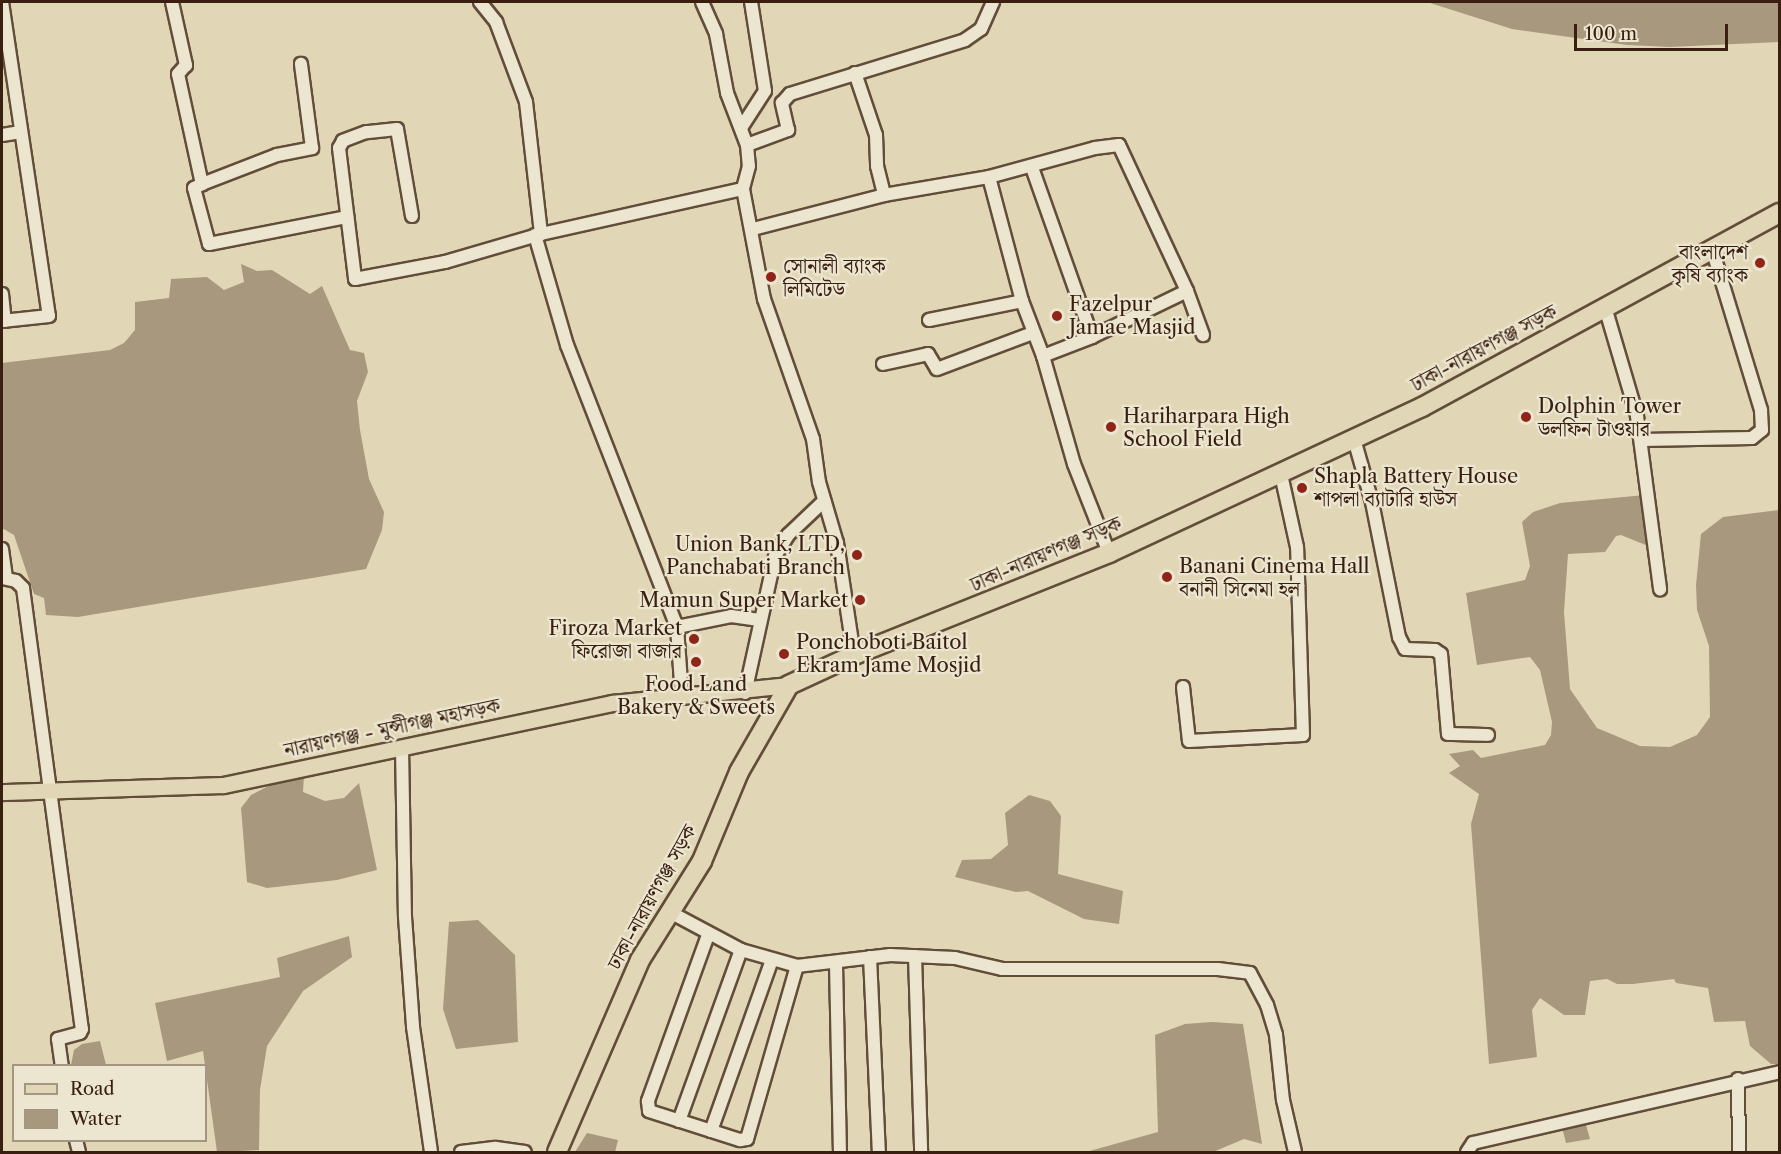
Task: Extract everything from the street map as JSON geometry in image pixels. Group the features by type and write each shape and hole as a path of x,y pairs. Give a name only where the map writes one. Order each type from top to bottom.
{"highway":[{"name":"ঢাকা-নারায়ণগঞ্জ সড়ক","path":"557,1152 640,960 668,911 702,861 740,772 789,685 854,655 1109,553 1451,393 1605,307 1713,252 1779,213"}],"main road":[{"name":"নারায়ণগঞ্জ - মুন্সীগঞ্জ মহাসড়ক","path":"2,792 223,785 612,703 745,693 789,685"}],"street":[{"path":"2,2 49,316 3,321 2,294"},
{"path":"171,2 186,65 178,74 202,184"},
{"path":"480,2 496,22 526,102 538,234 567,345 677,627 682,696"},
{"path":"702,2 716,34 727,93 747,145 749,166 743,189 753,229 764,299 810,427 824,501 837,543 854,655"},
{"path":"741,128 765,91 751,2"},
{"path":"747,145 788,130 782,104 790,94 965,40 981,29 993,2"},
{"path":"301,64 312,148 277,155 194,188 210,244 346,217"},
{"path":"855,74 876,135 877,166 884,195"},
{"path":"412,216 398,132 391,127 340,144 346,217 355,279 446,262 538,234 743,189"},
{"path":"2,135 21,132"},
{"path":"753,229 884,195 1032,168 1095,148 1119,145 1187,291 1203,335"},
{"path":"1032,168 1092,336"},
{"path":"989,177 1022,301 1043,356 1089,510 1109,553"},
{"path":"1642,440 1752,438 1762,430 1761,410 1713,252"},
{"path":"1043,356 1092,336 1187,291"},
{"path":"929,320 1022,301"},
{"path":"1605,307 1642,440 1660,589"},
{"path":"883,364 928,354 937,369 1033,333"},
{"path":"1354,439 1372,502 1399,637 1405,649 1436,650 1441,654 1448,734 1488,735"},
{"path":"1183,687 1189,741 1303,735 1297,547 1281,474"},
{"path":"745,693 758,620 775,556 788,535 824,501"},
{"path":"2,549 4,578 22,588 82,1029 80,1034 57,1039 62,1064"},
{"path":"677,627 731,616 758,620"},
{"path":"402,747 405,917 413,1027 431,1152"},
{"path":"668,911 708,935 741,950 798,966 836,964 870,957 915,956 955,958 1002,969 1218,969 1250,973 1267,1005 1276,1035 1282,1100 1295,1152"},
{"path":"708,935 647,1106 649,1112 740,1140 747,1139 798,966"},
{"path":"679,1121 741,950"},
{"path":"915,956 921,1152"},
{"path":"870,957 879,1152"},
{"path":"711,1131 772,960"},
{"path":"836,964 840,1152"},
{"path":"1467,1152 1473,1143 1738,1079 1779,1072"},
{"path":"1738,1079 1739,1152"},
{"path":"461,1152 496,1148 525,1152"}],"water":[{"path":"1427,2 1779,2 1779,42 1670,47 1627,45 1512,29"},
{"path":"241,264 257,271 272,270 310,294 322,286 350,350 364,353 368,372 357,401 360,430 369,479 384,512 382,530 366,569 78,617 46,615 44,598 34,594 14,535 2,528 2,363 110,350 124,343 135,330 135,302 169,298 171,279 207,277 224,290 244,282"},
{"path":"1645,495 1653,543 1648,546 1621,535 1616,536 1605,552 1568,554 1564,612 1570,689 1597,728 1640,746 1670,747 1697,735 1710,717 1709,646 1697,610 1696,585 1701,534 1723,517 1779,510 1779,1064 1771,1064 1750,1046 1745,1021 1714,1022 1708,988 1676,983 1674,979 1617,984 1607,979 1590,981 1585,1015 1564,1015 1540,998 1532,1010 1537,1057 1489,1064 1471,824 1479,794 1449,773 1460,766 1449,754 1473,750 1481,758 1545,745 1551,735 1552,722 1540,670 1530,657 1477,665 1466,593 1525,580 1530,566 1522,522 1533,512 1560,503"},
{"path":"290,775 304,776 303,792 325,801 344,798 359,783 377,870 337,880 267,888 247,882 241,808 251,795"},
{"path":"1029,795 1050,801 1061,816 1058,874 1123,891 1119,924 1084,919 1028,891 1016,892 955,877 962,860 991,859 1008,845 1005,813"},
{"path":"478,920 515,955 518,1042 456,1049 443,1009 449,922"},
{"path":"349,936 352,957 303,991 267,1046 260,1090 259,1150 217,1152 207,1064 205,1064 203,1051 167,1061 155,1003 280,977 277,958"},
{"path":"1212,1022 1243,1024 1262,1144 1244,1139 1213,1152 1086,1152 1158,1132 1155,1035 1185,1024"},
{"path":"100,1041 106,1064 71,1064 74,1050 82,1044"},
{"path":"1584,1118 1590,1139 1566,1143 1561,1123"},
{"path":"587,1133 618,1140 615,1152 575,1152"}],"place":[{"name":"বাংলাদেশ কৃষি ব্যাংক","path":"1760,263"},
{"name":"সোনালী ব্যাংক লিমিটেড","path":"771,277"},
{"name":"Fazelpur Jamae Masjid","path":"1057,316"},
{"name":"Dolphin Tower ডলফিন টাওয়ার","path":"1526,417"},
{"name":"Hariharpara High School Field","path":"1111,427"},
{"name":"Shapla Battery House শাপলা ব্যাটারি হাউস","path":"1302,488"},
{"name":"Union Bank, LTD, Panchabati Branch","path":"857,555"},
{"name":"Banani Cinema Hall বনানী সিনেমা হল","path":"1167,577"},
{"name":"Mamun Super Market","path":"860,600"},
{"name":"Firoza Market ফিরোজা বাজার","path":"694,639"},
{"name":"Ponchoboti Baitol Ekram Jame Mosjid","path":"784,654"},
{"name":"Food Land Bakery & Sweets","path":"696,662"}]}
